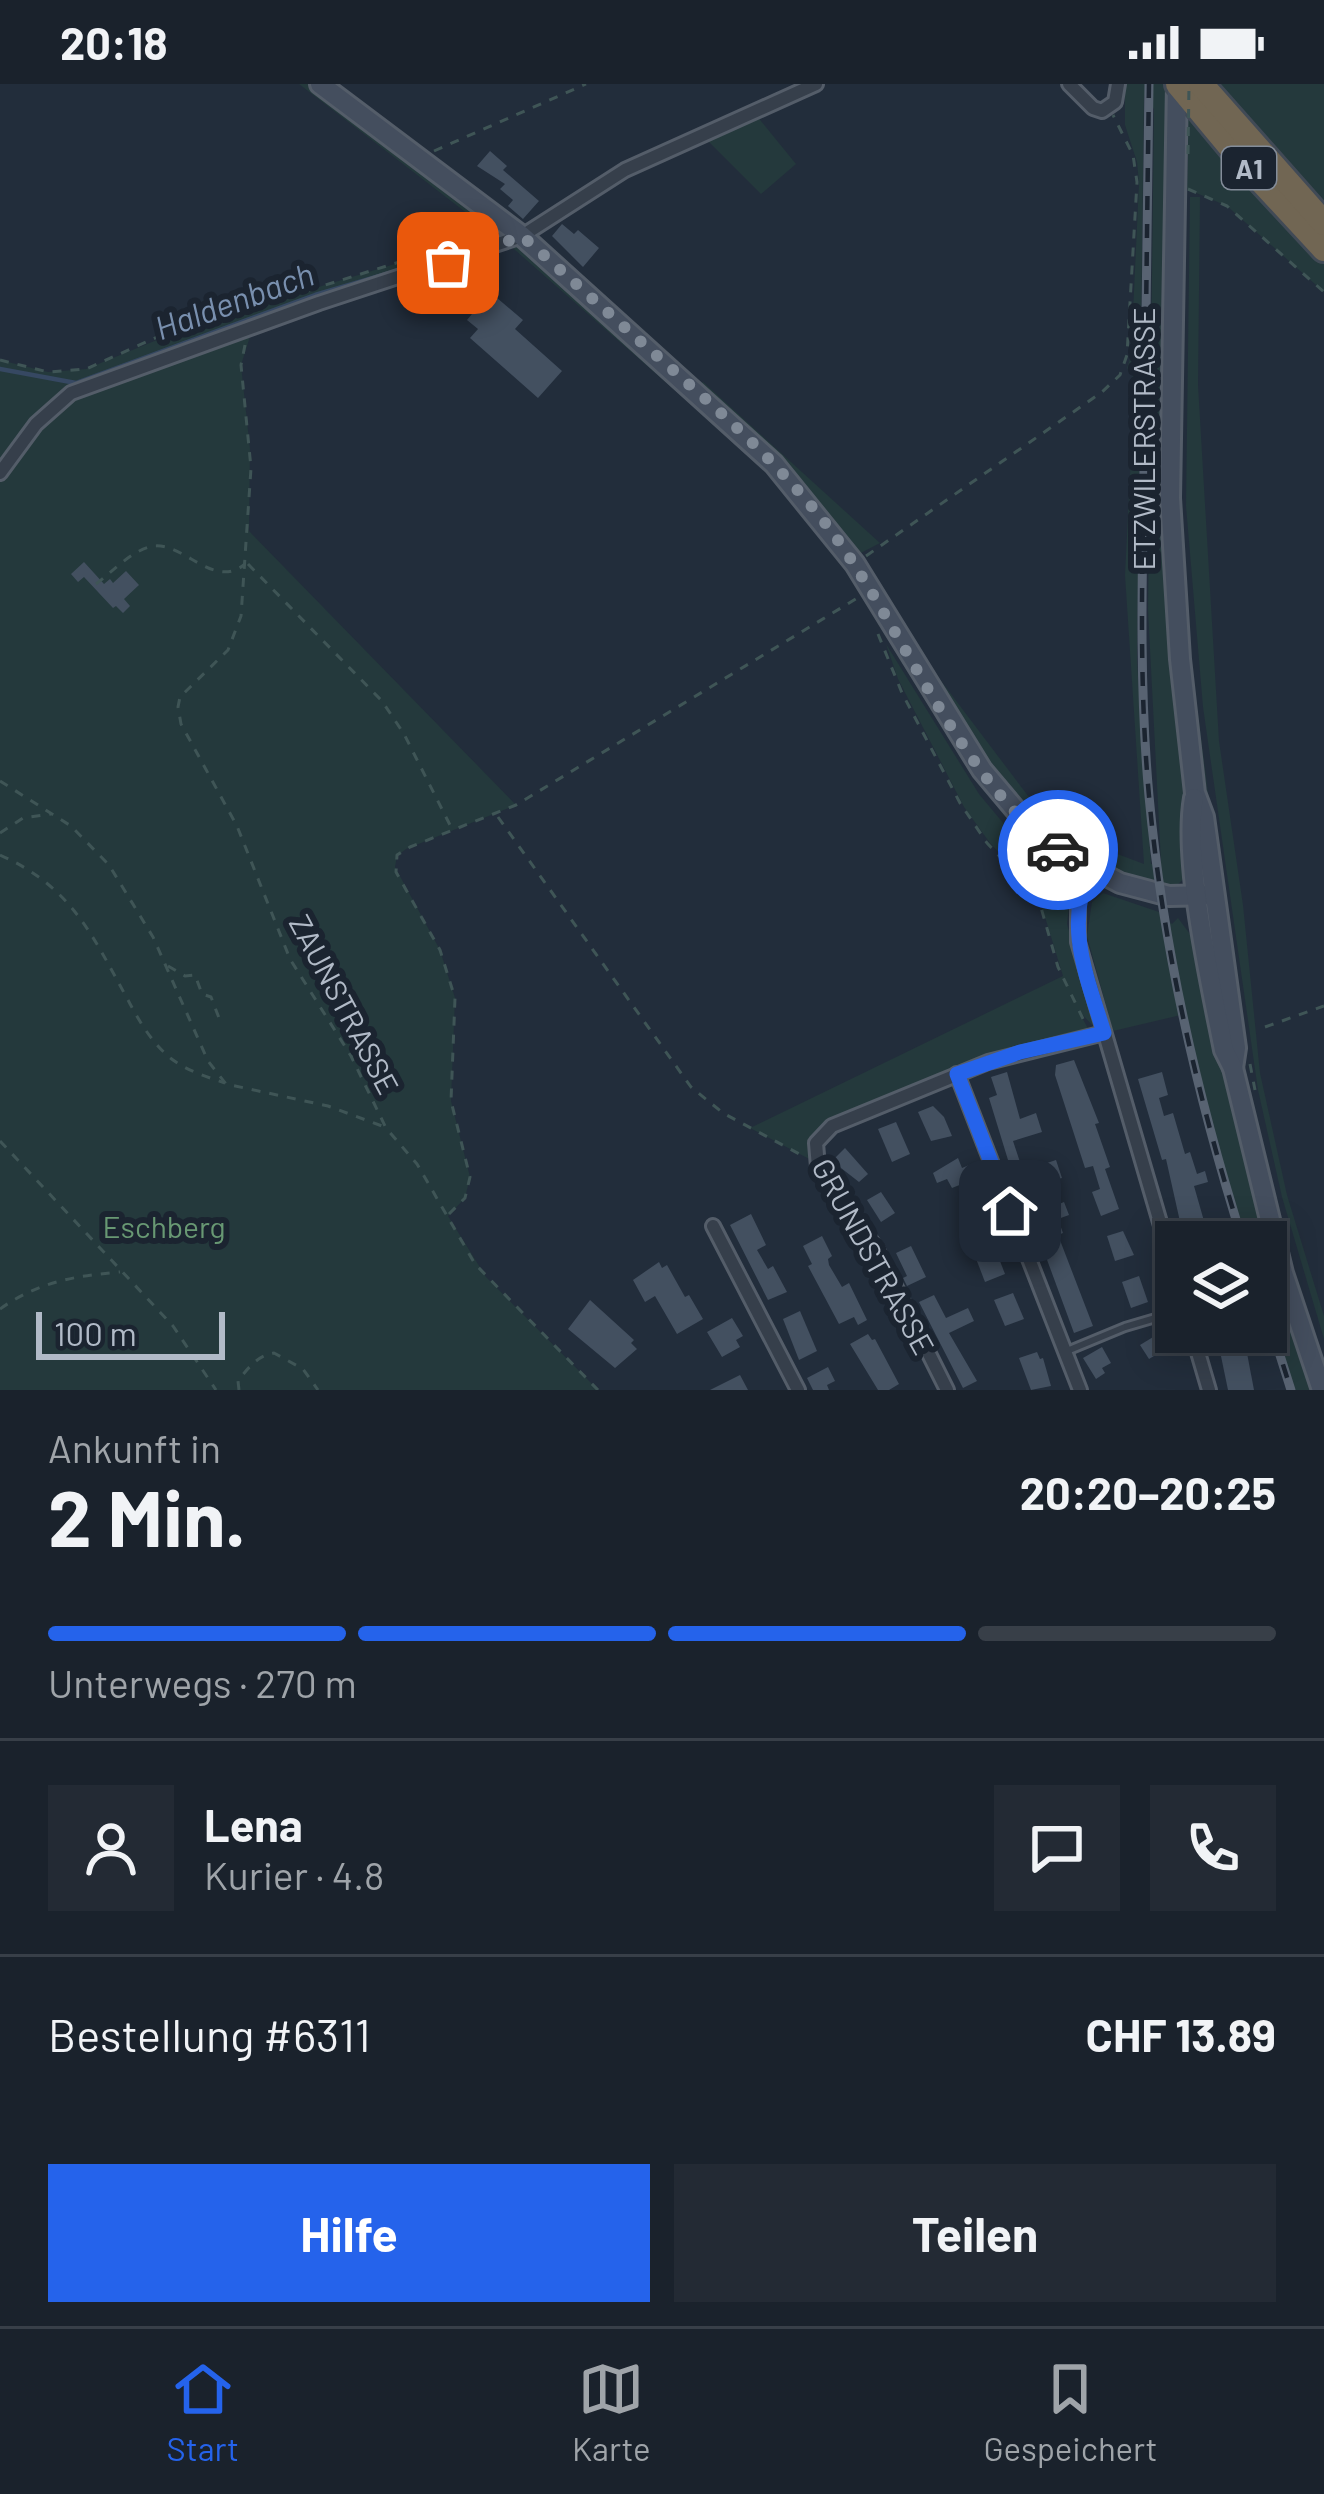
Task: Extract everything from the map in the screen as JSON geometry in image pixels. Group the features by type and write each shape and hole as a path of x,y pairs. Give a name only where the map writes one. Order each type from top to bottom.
{"highway":[{"name":"A1","path":"1178,84 1324,249"},
{"name":"A1","path":"1201,84 1324,223"}],"main road":[{"path":"320,84 522,236 764,453 811,505 993,785 1041,837 1090,869 1153,892 1206,896"},
{"name":"ETZWILERSTRASSE","path":"1178,84 1182,147 1169,498 1178,639 1195,793 1204,817 1206,896 1283,1273 1322,1390"}],"street":[{"path":"0,473 36,424 71,393 522,236 626,170 816,84"},
{"path":"1069,84 1093,108 1110,109 1118,84"},
{"path":"1090,869 1078,902 1076,935 1098,1034 1158,1221"},
{"name":"GRUNDSTRASSE","path":"947,1390 876,1248 815,1162 816,1143 832,1126 957,1074 1020,1052 1098,1034"},
{"path":"957,1074 1080,1390"},
{"path":"713,1226 798,1390"},
{"path":"1198,1353 1209,1390"}],"lane":[{"path":"1066,1352 1155,1318"}],"path":[{"path":"420,157 586,84"},
{"path":"1182,147 1189,84"},
{"path":"448,1215 465,1198 470,1177 451,1101 455,998 445,963 395,862 406,849 497,815 860,596 853,574 1120,375 1127,355 1137,182 1132,155 1110,109"},
{"path":"1200,191 1250,225 1324,292"},
{"path":"0,360 48,372 86,369 155,338 417,256"},
{"name":"ZAUNSTRASSE","path":"253,327 242,365 250,468 247,563 234,638 220,660 184,692 178,701 179,718 237,826 296,969 351,1056 386,1128 409,1152 475,1264 598,1390"},
{"path":"96,584 141,550 159,545 220,572 236,572 247,563 382,701 454,831"},
{"path":"877,631 902,693 960,803 987,843 1038,897 1058,968 1098,1034"},
{"path":"0,781 82,835 118,878 166,966 208,1061 226,1084"},
{"path":"0,833 28,816 53,814"},
{"path":"497,815 691,1087 723,1113 815,1162"},
{"path":"0,855 40,877 73,906 139,1020 180,1065 226,1084 328,1106 386,1128"},
{"path":"166,966 185,976 196,975 202,994 212,998 219,1018 226,1021"},
{"path":"1265,1027 1324,1006"},
{"path":"1241,1062 1257,1100"},
{"path":"0,1141 173,1326 216,1390"},
{"path":"0,1309 40,1285 73,1276 122,1272"},
{"path":"239,1390 240,1378 274,1352 299,1365 319,1390"}],"green space":[{"name":"Eschberg","path":"299,84 320,84 420,157 753,443 744,451 506,242 253,327 241,365 250,449 249,531 516,805 406,849 397,856 395,867 440,950 455,998 451,1101 470,1177 465,1198 448,1216 486,1277 598,1390 0,1390 0,360 48,372 86,369 196,324 494,234"},
{"path":"1125,84 1324,84 1324,292 1227,206 1187,189 1188,154 1183,176 1186,152 1176,139 1171,639 1191,872 1176,886 1109,869 1066,846 1028,816 986,765 914,651 1035,805 1112,852 1144,864 1125,575 1134,395 1127,368 1139,183 1125,125","holes":["1144,96 1154,109 1148,610 1161,862 1151,864 1137,661"]},
{"path":"756,115 796,164 761,194 705,138"},
{"path":"1190,197 1200,197 1198,385 1219,741 1243,905 1260,1073 1287,1195 1324,1316 1324,1339 1282,1197 1258,1090 1203,707 1186,506"},
{"path":"1182,200 1181,528 1186,618 1212,825 1184,629 1177,508"},
{"path":"703,382 880,543 859,554 698,386"},
{"path":"886,644 979,794 1014,836 1067,876 1071,890 1067,924 1092,1025 1078,1010 1092,1036 1020,1052 823,1133 815,1162 750,1128 1063,976 1038,894 964,807 898,679"},
{"path":"1103,893 1159,912 1172,924 1178,918 1202,943 1223,1068 1265,1221 1237,1221 1181,1015 1113,1031 1087,936 1092,902"},
{"path":"1287,1302 1311,1390 1291,1390 1279,1353 1287,1353"}],"building":[{"path":"490,151 507,166 503,170 539,201 523,219 508,206 513,200 500,189 505,184 477,166"},
{"path":"562,224 574,234 578,230 599,248 583,267 552,236"},
{"path":"490,292 523,320 515,329 562,371 538,398 470,338 478,329 467,320"},
{"path":"84,562 104,584 110,579 113,583 126,571 139,585 124,599 130,606 123,613 84,577 78,582 71,574"},
{"path":"1074,1060 1099,1123 1095,1124 1110,1167 1105,1169 1119,1209 1101,1216 1092,1192 1100,1189 1093,1166 1085,1168 1055,1075 1056,1065"},
{"path":"1007,1072 1020,1119 1036,1113 1042,1132 1013,1141 1023,1171 1056,1160 1062,1178 1016,1186 989,1098 997,1095 991,1077"},
{"path":"1162,1072 1168,1095 1159,1098 1164,1116 1173,1113 1185,1154 1190,1152 1197,1174 1205,1171 1208,1182 1194,1186 1204,1221 1180,1221 1166,1159 1162,1160 1138,1079"},
{"path":"933,1106 952,1136 931,1141 918,1112"},
{"path":"896,1122 910,1154 892,1162 878,1129"},
{"path":"845,1148 868,1174 859,1182 832,1161"},
{"path":"958,1158 962,1168 974,1163 978,1172 952,1188 947,1179 937,1183 933,1173"},
{"path":"881,1192 895,1213 881,1222 867,1200"},
{"path":"1064,1202 1069,1215 1058,1219 1063,1233 1058,1235 1093,1326 1074,1333 1046,1257 1052,1254 1043,1229 1034,1232 1029,1216"},
{"path":"751,1214 766,1245 757,1250 768,1269 773,1266 787,1292 768,1300 730,1225"},
{"path":"1123,1231 1134,1255 1115,1261 1107,1236"},
{"path":"822,1236 832,1256 829,1265 842,1287 849,1283 867,1320 858,1325 854,1317 839,1324 808,1266 812,1264 803,1246"},
{"path":"911,1246 926,1277 907,1286 896,1253"},
{"path":"995,1248 1005,1274 985,1282 975,1256"},
{"path":"659,1262 662,1268 667,1265 703,1319 677,1334 655,1296 645,1302 633,1280"},
{"path":"1139,1276 1148,1302 1131,1308 1122,1282"},
{"path":"1013,1293 1024,1319 1005,1326 994,1300"},
{"path":"934,1295 946,1318 968,1308 974,1321 949,1333 977,1381 963,1388 919,1302"},
{"path":"590,1300 634,1340 631,1343 637,1349 615,1368 568,1329"},
{"path":"800,1311 817,1351 799,1360 783,1319"},
{"path":"732,1318 743,1336 736,1340 740,1347 722,1357 707,1332"},
{"path":"868,1334 899,1384 889,1390 878,1390 850,1344"},
{"path":"1155,1336 1155,1353 1159,1353 1149,1359 1140,1345"},
{"path":"1102,1347 1111,1363 1096,1379 1083,1358"},
{"path":"1037,1352 1051,1386 1031,1390 1019,1358"},
{"path":"1220,1353 1247,1353 1254,1390 1228,1390"},
{"path":"828,1367 835,1381 827,1385 829,1390 813,1390 807,1378"},
{"path":"740,1375 748,1390 710,1390"}],"waterway":[{"name":"Haldenbach","path":"0,369 76,383 315,295 400,270"}],"railway":[{"path":"1149,84 1142,632 1149,796 1163,910 1184,1022 1237,1221"},
{"path":"1279,1353 1291,1390"}],"way so far":[{"path":"448,263 522,236 753,442 819,515 855,564 993,785 1022,820 1058,850"}],"route":[{"path":"1010,1211 957,1074 1020,1052 1104,1033 1076,935 1078,902 1090,869 1058,850"}]}
